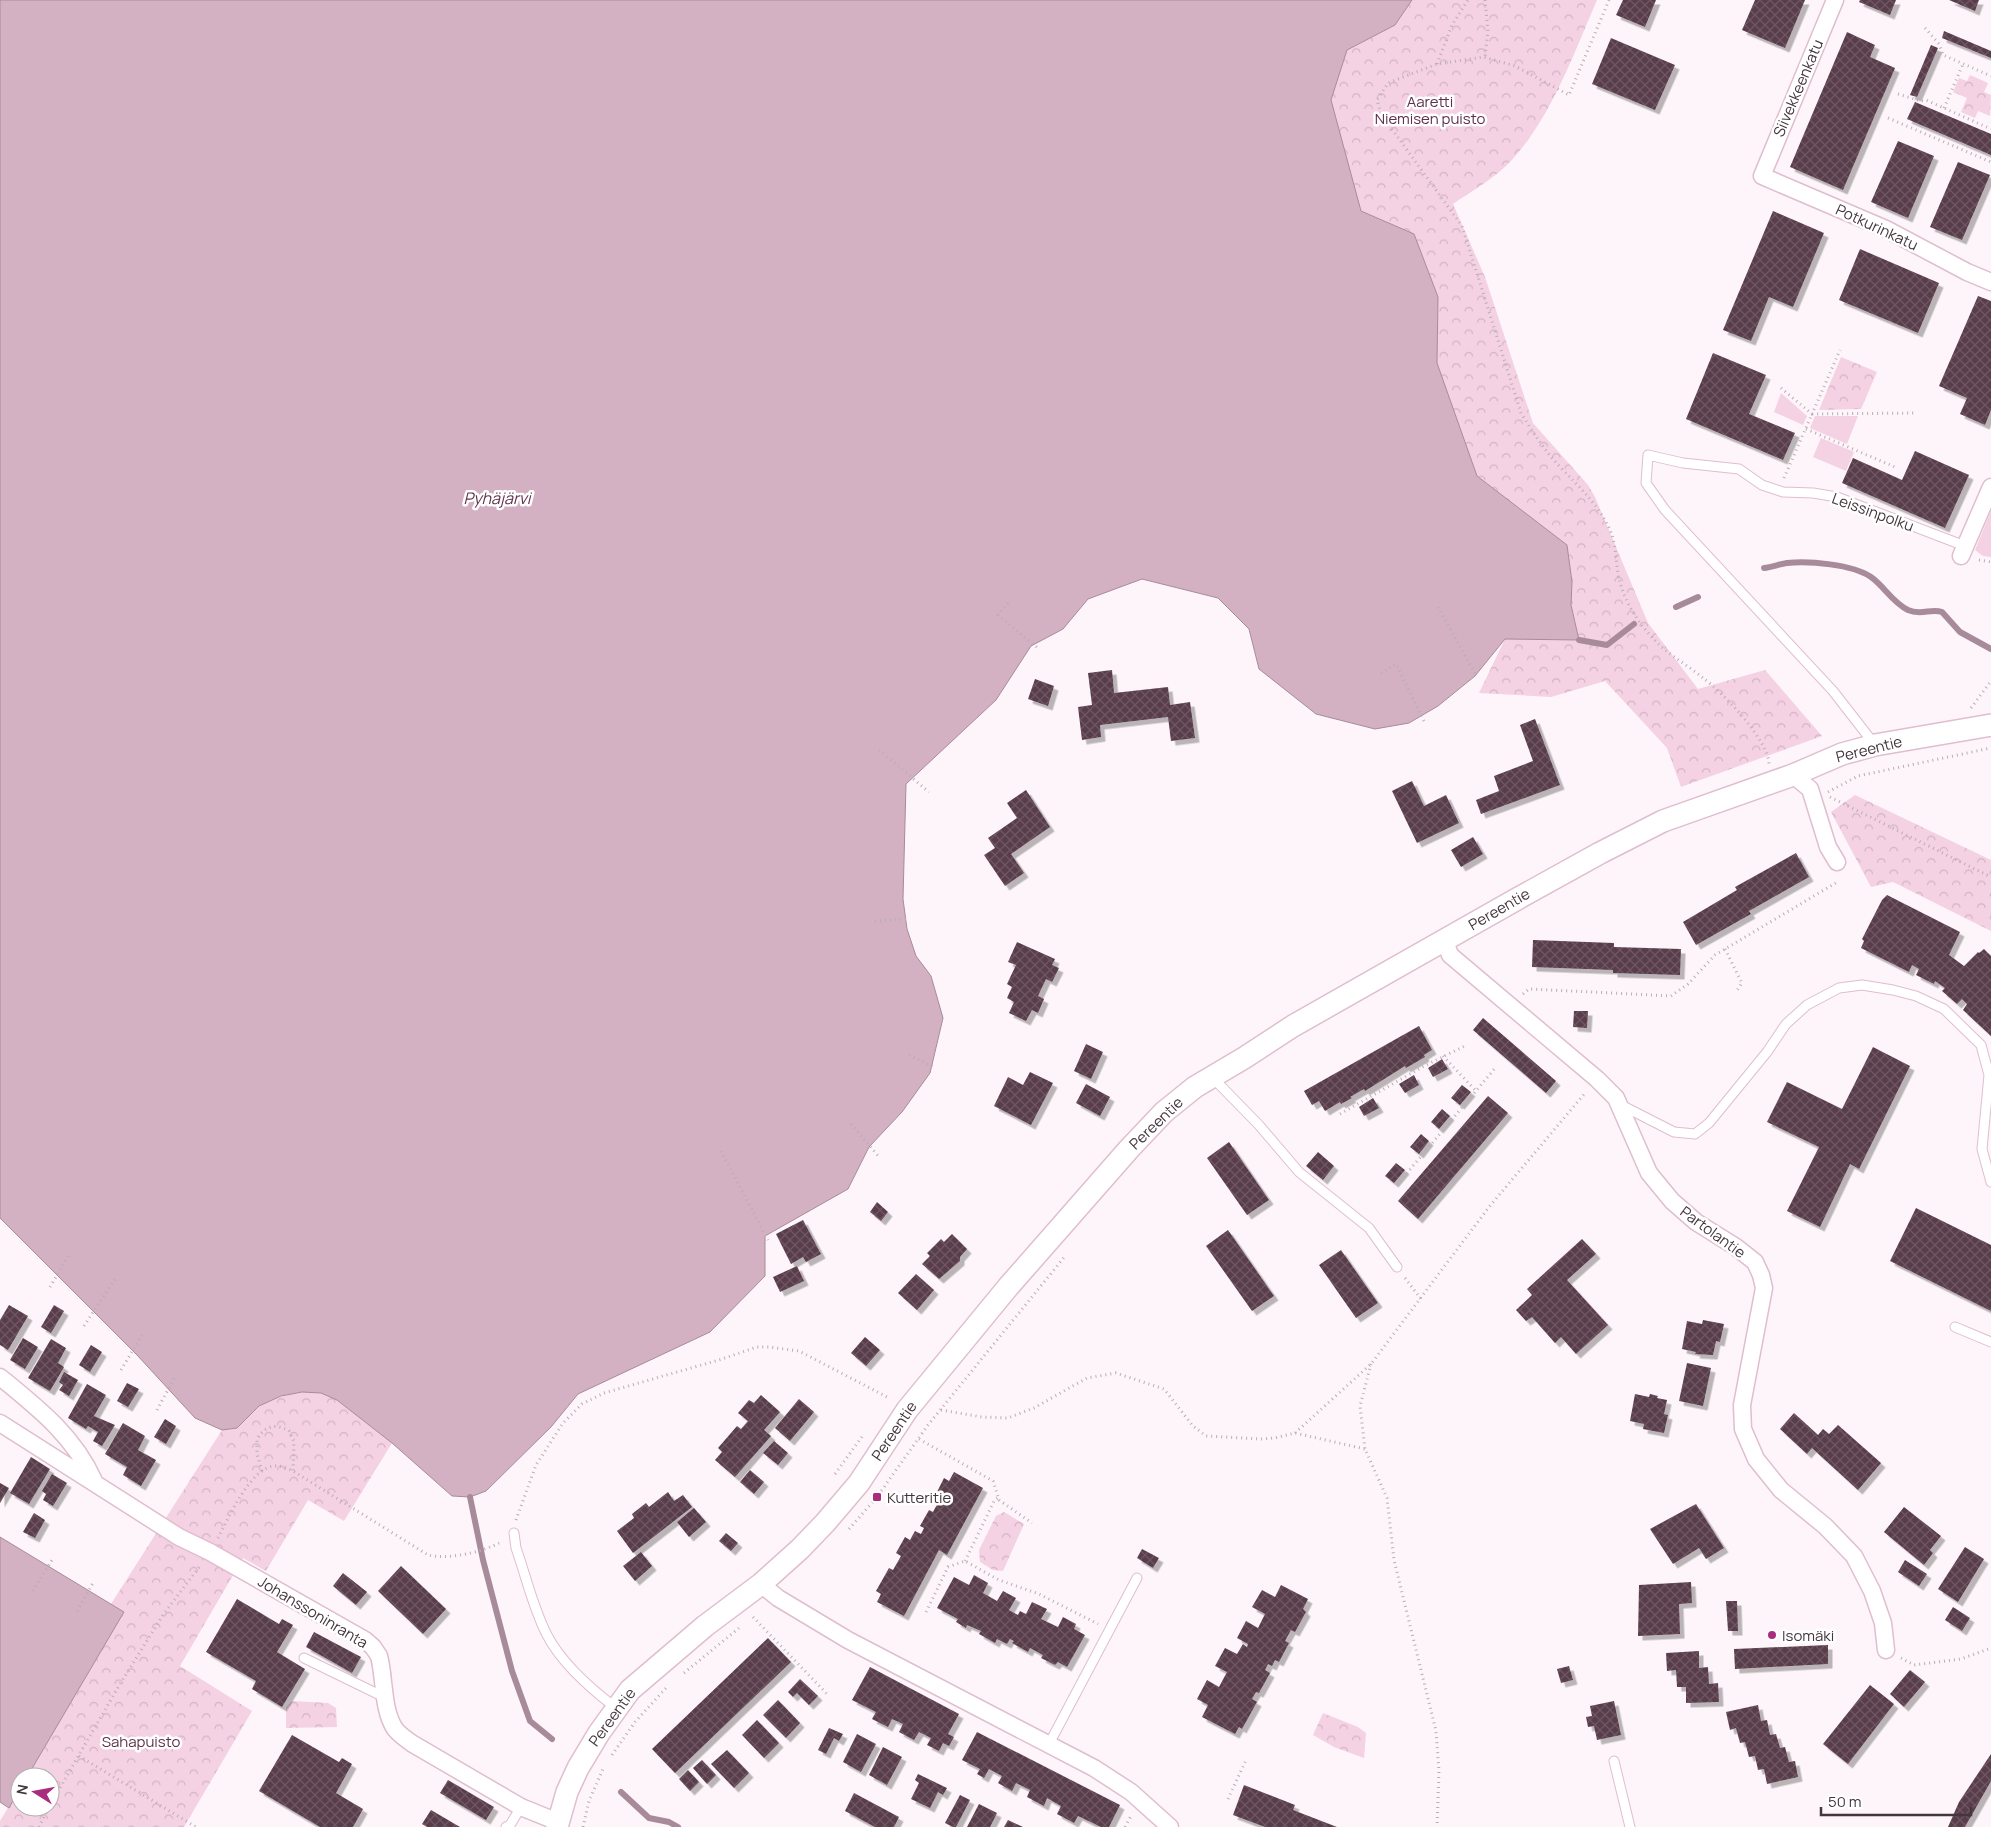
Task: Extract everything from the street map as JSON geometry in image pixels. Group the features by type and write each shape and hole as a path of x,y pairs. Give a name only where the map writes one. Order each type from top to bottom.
{"street":[{"name":"Siivekkeenkatu","path":"1762,176 1835,0"},
{"name":"Potkurinkatu","path":"1762,176 1886,229 1967,272 1991,282"},
{"path":"1960,548 1991,487"},
{"name":"Pereentie","path":"558,1824 571,1780 591,1745 630,1690 705,1626 761,1584 800,1549 849,1497 907,1410 1014,1280 1117,1162 1164,1112 1211,1076 1244,1058 1293,1026 1600,853 1663,821 1793,775 1842,754 1875,746 1991,725"},
{"path":"1793,775 1810,789 1828,847 1837,862"},
{"name":"Partolantie","path":"1445,940 1450,956 1597,1079 1616,1098 1649,1172 1672,1201 1696,1222 1736,1247 1755,1262 1764,1288 1742,1405 1743,1429 1756,1459 1781,1490 1825,1526 1854,1556 1872,1591 1880,1615 1886,1650"},
{"path":"0,1377 34,1405 72,1443 86,1462 94,1482"},
{"name":"Johanssoninranta","path":"0,1423 179,1537 210,1552 355,1634 373,1647 379,1656 390,1719 402,1736 521,1807 558,1824"},
{"path":"761,1584 778,1598 848,1640 1094,1768 1130,1792 1170,1827"}],"lane":[{"name":"Leissinpolku","path":"1875,746 1833,692 1665,510 1646,483 1648,455 1683,463 1739,469 1762,485 1779,491 1838,497 1960,548"},
{"path":"1619,1104 1674,1132 1695,1134 1709,1123 1767,1052 1786,1024 1807,1005 1839,988 1862,985 1893,990 1916,996 1944,1009 1981,1045 1989,1075 1982,1148 1991,1182"},
{"path":"1211,1076 1258,1124 1298,1172 1369,1228 1397,1267"},
{"path":"1956,1327 1991,1342"},
{"path":"514,1533 516,1548 548,1637 589,1686 616,1708"},
{"path":"1049,1744 1137,1578"},
{"path":"304,1658 386,1698"},
{"path":"1614,1761 1630,1827"},
{"path":"506,1827 510,1825 521,1807"}],"path":[{"path":"1437,64 1452,25 1468,0"},
{"path":"1485,0 1488,31 1485,57"},
{"path":"1609,0 1569,95 1515,66 1485,57 1437,64 1388,83 1377,100 1380,114 1462,226 1521,413 1534,436 1560,467 1590,497 1608,525 1616,548 1619,578 1625,597 1649,635 1670,655 1703,678 1722,695 1749,725 1768,755"},
{"path":"1925,28 1939,44 1943,55 1991,76"},
{"path":"1944,108 1963,64"},
{"path":"1898,94 1921,101 1926,100 1990,127"},
{"path":"1888,118 1991,162"},
{"path":"1779,491 1840,350"},
{"path":"1781,388 1812,414 1917,413"},
{"path":"1806,429 1895,466"},
{"path":"1008,603 998,615 1039,650"},
{"path":"1438,607 1477,677"},
{"path":"1380,673 1396,664 1424,721"},
{"path":"1970,710 1991,681"},
{"path":"878,750 929,792"},
{"path":"1823,794 1991,877"},
{"path":"1509,1005 1529,989 1671,996 1688,984 1715,955 1845,877"},
{"path":"875,921 908,918"},
{"path":"1725,949 1742,983 1736,992"},
{"path":"1340,1114 1467,1044"},
{"path":"909,1055 936,1068"},
{"path":"1443,1056 1476,1092"},
{"path":"1397,1185 1496,1068"},
{"path":"940,1410 982,1418 1008,1418 1034,1408 1087,1378 1116,1373 1164,1389 1193,1426 1206,1436 1262,1439 1275,1438 1295,1432 1371,1364 1489,1207 1597,1079"},
{"path":"851,1124 880,1158"},
{"path":"721,1151 768,1240"},
{"path":"50,1288 70,1252"},
{"path":"1397,1267 1421,1299"},
{"path":"84,1326 114,1279"},
{"path":"121,1370 142,1335"},
{"path":"514,1533 517,1514 536,1465 558,1430 582,1404 604,1393 757,1348 769,1347 799,1351 889,1398"},
{"path":"1371,1364 1360,1406 1365,1449 1387,1498 1394,1560 1436,1731 1439,1772 1437,1827"},
{"path":"157,1410 176,1375"},
{"path":"262,1470 256,1439 266,1428 278,1426 289,1431 294,1441 293,1471"},
{"path":"835,1474 869,1427"},
{"path":"1295,1432 1365,1449"},
{"path":"918,1439 993,1481 999,1500 1032,1522"},
{"path":"60,1788 163,1615 210,1552 239,1498 262,1470 277,1465 293,1471 428,1555 440,1558 456,1556 498,1544"},
{"path":"926,1612 948,1568 965,1561 994,1501 999,1498"},
{"path":"33,1591 52,1560"},
{"path":"965,1561 999,1580 1039,1594 1109,1630"},
{"path":"77,1611 94,1583"},
{"path":"753,1617 828,1695"},
{"path":"1886,1650 1914,1665 1962,1660 1991,1648"},
{"path":"609,1760 635,1722"},
{"path":"79,1756 196,1827"},
{"path":"1228,1799 1246,1760"},
{"path":"583,1827 590,1801 604,1767"}],"green space":[{"name":"Aaretti Niemisen puisto","path":"1412,0 1597,0 1570,63 1538,125 1511,161 1498,173 1453,204 1485,277 1533,423 1588,485 1595,497 1648,623 1698,689 1765,670 1822,736 1681,787 1667,748 1605,681 1551,697 1479,693 1505,639 1579,640 1571,605 1572,582 1567,545 1477,476 1437,363 1438,297 1414,234 1361,211 1331,100 1347,50 1395,25"},
{"path":"1970,75 1988,83 1984,92 1991,95 1990,116 1978,111 1975,118 1961,112 1967,98 1953,92 1959,78 1967,81"},
{"path":"1841,357 1877,372 1861,409 1819,410"},
{"path":"1781,393 1807,416 1803,425 1774,412"},
{"path":"1815,416 1858,416 1847,444 1810,428"},
{"path":"1821,438 1854,452 1846,471 1813,457"},
{"path":"1991,511 1991,557 1983,556 1975,550"},
{"path":"1855,795 1991,860 1991,931 1893,882 1871,887 1831,812"},
{"name":"Sahapuisto","path":"302,1392 321,1393 337,1400 392,1443 344,1521 308,1500 266,1571 243,1558 180,1666 252,1711 184,1827 0,1827 0,1821 10,1804 10,1817 60,1817 60,1767 33,1767 124,1612 111,1604 222,1430 231,1429 241,1424 254,1409 280,1397"},
{"path":"1004,1512 1024,1524 1003,1571 993,1570 980,1562 979,1550 996,1516"},
{"path":"292,1701 328,1703 336,1708 337,1727 286,1728 286,1707"},
{"path":"1323,1713 1358,1727 1366,1733 1364,1758 1334,1747 1313,1735"}],"water":[{"name":"Pyhäjärvi","path":"0,0 1412,0 1395,25 1347,50 1331,100 1361,211 1414,234 1438,297 1437,363 1477,476 1567,545 1572,582 1571,605 1579,640 1505,639 1475,676 1438,706 1409,723 1375,729 1316,714 1259,669 1249,629 1218,598 1142,579 1088,599 1063,629 1031,646 996,700 906,784 903,899 907,929 916,956 931,976 943,1018 930,1073 902,1112 869,1147 848,1189 765,1236 765,1276 710,1332 578,1394 551,1427 486,1491 470,1497 452,1496 392,1443 337,1400 321,1393 302,1392 281,1396 259,1406 237,1428 222,1430 195,1418 137,1355 0,1218"},
{"path":"0,1537 124,1612 33,1767 10,1767 9,1808 0,1802"}],"building":[{"path":"1623,0 1656,0 1645,27 1616,15"},
{"path":"1755,0 1805,0 1785,48 1742,30"},
{"path":"1860,0 1896,0 1890,15 1859,2"},
{"path":"1949,0 1979,0 1975,11"},
{"path":"1944,31 1991,51 1991,58 1942,38"},
{"path":"1847,32 1875,45 1870,57 1895,68 1843,190 1790,167"},
{"path":"1611,38 1675,65 1655,110 1592,84"},
{"path":"1931,45 1938,48 1917,97 1910,95"},
{"path":"1915,102 1991,134 1991,155 1907,119"},
{"path":"1898,141 1934,156 1908,218 1871,202"},
{"path":"1958,162 1990,175 1962,240 1930,227"},
{"path":"1773,211 1824,233 1793,307 1769,297 1751,341 1723,330"},
{"path":"1860,249 1939,283 1918,333 1839,300"},
{"path":"1978,296 1991,301 1991,410 1985,425 1960,414 1967,398 1939,386"},
{"path":"1713,353 1766,375 1749,414 1795,433 1783,460 1686,419"},
{"path":"1915,451 1969,475 1945,528 1842,483 1853,458 1902,480"},
{"path":"1112,670 1114,693 1168,687 1170,705 1190,702 1195,738 1171,741 1168,717 1100,725 1101,737 1082,740 1078,707 1092,705 1088,673"},
{"path":"1035,679 1054,686 1048,706 1028,699"},
{"path":"1535,719 1560,785 1481,814 1476,800 1499,791 1494,776 1533,761 1520,725"},
{"path":"1412,781 1424,806 1446,795 1459,823 1417,843 1392,791"},
{"path":"1026,790 1050,827 1011,854 1024,873 1005,886 984,855 995,848 988,838 1017,818 1007,803"},
{"path":"1473,837 1483,854 1461,867 1451,850"},
{"path":"1796,853 1809,877 1749,911 1751,914 1696,945 1683,922 1737,890 1735,887"},
{"path":"1887,895 1960,932 1949,955 1964,966 1978,952 1984,949 1991,956 1991,1036 1963,1010 1967,1004 1962,999 1957,1004 1942,991 1945,988 1935,981 1934,984 1916,975 1919,969 1912,965 1909,972 1861,948 1864,941 1862,939 1882,900"},
{"path":"1533,940 1614,943 1614,947 1681,949 1680,975 1613,973 1613,970 1532,967"},
{"path":"1017,942 1055,959 1052,965 1059,968 1052,982 1046,979 1038,996 1044,999 1038,1013 1032,1010 1026,1021 1009,1013 1014,1002 1007,998 1012,987 1007,984 1016,965 1008,962"},
{"path":"1574,1011 1588,1011 1587,1028 1573,1027"},
{"path":"1483,1018 1556,1081 1546,1093 1473,1030"},
{"path":"1419,1026 1432,1050 1424,1055 1425,1057 1406,1068 1405,1066 1365,1091 1364,1089 1350,1097 1352,1098 1341,1104 1340,1102 1325,1111 1319,1101 1312,1105 1304,1091"},
{"path":"1086,1044 1103,1052 1091,1079 1074,1071"},
{"path":"1873,1047 1910,1066 1859,1169 1850,1164 1820,1227 1787,1211 1819,1147 1767,1122 1787,1082 1842,1109"},
{"path":"1442,1059 1448,1069 1433,1077 1428,1068"},
{"path":"1030,1072 1053,1083 1031,1125 994,1106 1008,1077 1023,1085"},
{"path":"1414,1075 1419,1085 1405,1093 1399,1084"},
{"path":"1086,1084 1110,1097 1100,1116 1076,1103"},
{"path":"1462,1085 1471,1092 1460,1105 1451,1098"},
{"path":"1488,1096 1508,1113 1418,1219 1398,1201"},
{"path":"1373,1098 1379,1108 1364,1116 1359,1107"},
{"path":"1442,1109 1450,1116 1439,1129 1431,1122"},
{"path":"1421,1134 1429,1141 1419,1154 1410,1147"},
{"path":"1229,1142 1269,1200 1247,1215 1207,1158"},
{"path":"1318,1152 1334,1166 1323,1180 1306,1166"},
{"path":"1396,1163 1405,1170 1394,1183 1385,1176"},
{"path":"877,1202 888,1212 881,1221 870,1212"},
{"path":"1916,1208 1991,1245 1991,1311 1890,1261"},
{"path":"803,1220 821,1254 806,1262 803,1257 791,1264 776,1234"},
{"path":"1228,1230 1274,1296 1252,1311 1206,1246"},
{"path":"952,1234 967,1249 960,1257 960,1261 939,1279 922,1264 930,1256 927,1253 941,1239 944,1242"},
{"path":"1582,1239 1596,1254 1567,1280 1608,1325 1576,1354 1561,1337 1555,1343 1532,1317 1526,1321 1516,1310 1532,1295 1527,1289"},
{"path":"1341,1250 1378,1303 1356,1318 1319,1265"},
{"path":"797,1266 804,1281 780,1292 773,1277"},
{"path":"916,1274 934,1290 917,1310 898,1293"},
{"path":"9,1305 28,1316 8,1350 0,1345 0,1320"},
{"path":"54,1305 64,1311 51,1333 41,1327"},
{"path":"1703,1320 1724,1324 1720,1342 1716,1341 1713,1355 1695,1354 1696,1352 1682,1349 1687,1321 1702,1324"},
{"path":"865,1337 880,1350 866,1366 851,1353"},
{"path":"23,1338 38,1347 25,1369 10,1360"},
{"path":"51,1339 66,1348 58,1363 64,1367 50,1391 28,1378"},
{"path":"91,1345 102,1352 90,1372 79,1365"},
{"path":"1687,1363 1711,1368 1703,1406 1679,1401"},
{"path":"64,1372 78,1380 69,1396 59,1390 63,1385 59,1382"},
{"path":"127,1383 139,1389 128,1407 117,1401"},
{"path":"87,1384 106,1395 94,1416 115,1425 102,1446 93,1441 98,1432 88,1426 86,1429 68,1418"},
{"path":"1635,1394 1649,1397 1650,1394 1667,1400 1664,1414 1668,1415 1664,1433 1643,1429 1644,1424 1630,1421"},
{"path":"761,1395 780,1412 764,1430 771,1436 735,1477 715,1460 722,1452 718,1448 737,1426 741,1429 748,1421 738,1413 749,1400 754,1403"},
{"path":"799,1399 814,1412 790,1441 775,1428"},
{"path":"1794,1413 1818,1435 1823,1429 1829,1434 1838,1425 1881,1463 1858,1490 1812,1448 1807,1454 1780,1429"},
{"path":"165,1419 176,1426 166,1444 154,1437"},
{"path":"123,1423 145,1436 138,1450 156,1460 141,1486 123,1475 127,1467 105,1454"},
{"path":"774,1441 788,1453 778,1465 763,1453"},
{"path":"31,1457 50,1469 29,1504 10,1493"},
{"path":"750,1470 764,1482 754,1494 740,1482"},
{"path":"954,1472 983,1488 947,1555 939,1550 904,1616 877,1602 881,1594 876,1591 889,1568 893,1570 901,1556 896,1553 905,1537 910,1540 915,1531 921,1534 924,1528 920,1526 929,1510 933,1512 940,1499 935,1496 944,1478 949,1481"},
{"path":"52,1474 67,1483 53,1506 43,1500 46,1494 42,1491"},
{"path":"0,1483 9,1488 0,1503"},
{"path":"668,1492 674,1501 683,1495 692,1507 633,1553 617,1531 634,1518 632,1514 646,1503 649,1507"},
{"path":"1696,1504 1724,1548 1706,1559 1699,1548 1673,1564 1650,1529"},
{"path":"1904,1507 1941,1536 1930,1550 1933,1553 1924,1565 1884,1532"},
{"path":"694,1508 706,1522 689,1537 677,1522"},
{"path":"34,1513 45,1520 35,1538 23,1532"},
{"path":"726,1533 738,1543 731,1551 719,1541"},
{"path":"1965,1547 1984,1559 1958,1602 1938,1589"},
{"path":"1142,1549 1159,1558 1153,1568 1137,1558"},
{"path":"641,1552 652,1566 635,1581 623,1566"},
{"path":"1905,1560 1927,1574 1919,1586 1898,1572"},
{"path":"401,1566 446,1609 423,1634 378,1591"},
{"path":"343,1573 367,1592 356,1605 333,1586"},
{"path":"974,1575 988,1583 983,1593 997,1601 1003,1591 1016,1598 1009,1610 1018,1615 1020,1611 1026,1614 1032,1602 1047,1609 1041,1619 1058,1627 1063,1617 1076,1624 1074,1629 1085,1635 1067,1667 1058,1662 1055,1665 1041,1658 1043,1655 1030,1648 1028,1652 1012,1643 1014,1641 1010,1639 1007,1644 997,1639 995,1643 979,1634 981,1631 967,1625 966,1628 956,1622 958,1619 937,1608 954,1577 969,1585"},
{"path":"1691,1582 1692,1603 1679,1604 1680,1634 1638,1636 1639,1585"},
{"path":"1281,1585 1308,1599 1303,1609 1306,1612 1295,1632 1291,1630 1285,1641 1289,1643 1279,1662 1275,1660 1272,1666 1268,1664 1265,1670 1270,1673 1259,1693 1256,1692 1252,1699 1257,1702 1242,1729 1239,1727 1235,1734 1202,1717 1208,1705 1197,1699 1207,1680 1219,1687 1227,1672 1215,1666 1225,1648 1237,1654 1243,1644 1247,1647 1248,1644 1237,1638 1246,1621 1258,1628 1265,1614 1252,1607 1262,1590 1275,1597"},
{"path":"237,1599 279,1624 282,1619 293,1625 277,1652 305,1669 282,1707 252,1689 256,1681 206,1652"},
{"path":"1726,1601 1737,1601 1738,1631 1728,1631"},
{"path":"1953,1607 1970,1618 1962,1631 1945,1620"},
{"path":"314,1632 361,1657 352,1673 306,1647"},
{"path":"768,1638 791,1662 675,1773 652,1749"},
{"path":"1828,1645 1828,1664 1735,1669 1734,1649"},
{"path":"1699,1651 1699,1668 1708,1667 1709,1684 1718,1683 1719,1702 1686,1703 1686,1687 1677,1687 1676,1670 1667,1671 1666,1653"},
{"path":"1569,1666 1573,1680 1561,1683 1557,1669"},
{"path":"870,1667 959,1714 948,1734 954,1737 949,1746 943,1743 939,1751 927,1745 931,1738 919,1732 914,1740 899,1732 903,1724 892,1719 888,1727 872,1719 876,1712 852,1700"},
{"path":"1910,1670 1925,1682 1904,1707 1890,1694"},
{"path":"800,1679 818,1696 809,1705 797,1693 793,1697 788,1692"},
{"path":"1870,1685 1894,1704 1848,1764 1823,1744"},
{"path":"778,1700 800,1723 786,1738 763,1715"},
{"path":"1614,1701 1621,1735 1597,1740 1594,1726 1588,1727 1586,1717 1592,1716 1590,1706"},
{"path":"1758,1705 1761,1721 1767,1720 1770,1735 1776,1734 1780,1748 1785,1747 1789,1762 1795,1761 1798,1777 1767,1784 1764,1769 1758,1770 1755,1756 1749,1757 1745,1742 1740,1743 1736,1728 1730,1730 1726,1712"},
{"path":"757,1720 779,1743 764,1758 742,1735"},
{"path":"829,1728 843,1734 839,1741 834,1738 826,1754 818,1750"},
{"path":"977,1732 1120,1805 1109,1827 1101,1827 1078,1816 1074,1823 1057,1814 1061,1806 1047,1798 1044,1806 1027,1797 1030,1790 1016,1783 1012,1791 998,1783 1002,1776 989,1769 984,1778 977,1774 980,1769 962,1760"},
{"path":"857,1734 876,1744 861,1772 843,1762"},
{"path":"292,1735 339,1762 342,1758 352,1764 336,1793 363,1809 353,1827 320,1827 259,1791"},
{"path":"883,1747 902,1757 887,1785 869,1775"},
{"path":"727,1750 749,1773 734,1788 711,1764"},
{"path":"1991,1754 1991,1781 1965,1827 1948,1827 1959,1802"},
{"path":"702,1760 716,1775 707,1784 693,1768"},
{"path":"688,1770 699,1782 690,1791 679,1779"},
{"path":"918,1774 947,1788 943,1795 938,1792 930,1808 911,1799 919,1783 915,1780"},
{"path":"448,1780 494,1807 486,1820 440,1793"},
{"path":"1244,1785 1295,1805 1293,1810 1337,1827 1265,1827 1233,1815"},
{"path":"854,1793 899,1817 894,1827 875,1827 845,1811"},
{"path":"960,1795 970,1800 956,1827 953,1827 945,1823"},
{"path":"979,1804 997,1813 990,1827 967,1827"},
{"path":"431,1810 460,1827 427,1827 422,1824"},
{"path":"1008,1820 1023,1827 1004,1827"}],"waterway":[{"path":"1764,568 1787,563 1807,563 1830,564 1853,569 1871,577 1902,607 1913,612 1942,612 1960,632 1991,649"},
{"path":"1676,607 1698,597"},
{"path":"1579,640 1607,645 1634,624"},
{"path":"470,1497 483,1560 512,1671 530,1721 552,1739"},
{"path":"621,1792 649,1818 669,1822 678,1827"}],"place":[{"name":"Kutteritie","path":"877,1497"},
{"name":"Isomäki","path":"1772,1635"}]}
